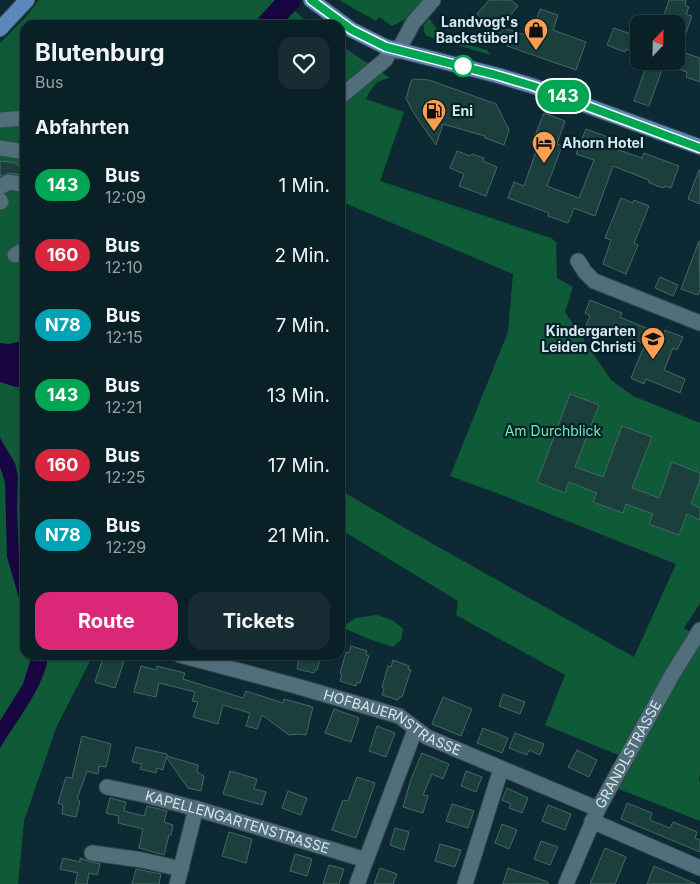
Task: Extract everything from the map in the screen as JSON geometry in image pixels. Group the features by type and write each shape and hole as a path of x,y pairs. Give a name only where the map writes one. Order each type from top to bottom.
{"main road":[{"path":"0,29 27,0"},
{"path":"311,0 338,20"},
{"path":"345,25 372,42 394,50 533,86 700,148"}],"street":[{"path":"345,93 385,60 433,0"},
{"path":"0,120 20,118"},
{"path":"0,148 20,151"},
{"path":"0,196 9,182 20,184"},
{"path":"578,260 585,272 594,281 700,323"},
{"name":"GRANDLSTRASSE","path":"566,884 595,815 672,675 700,630"},
{"name":"HOFBAUERNSTRASSE","path":"199,660 399,716 415,730 427,737 500,769 700,868"},
{"path":"357,884 415,730"},
{"path":"465,884 500,769"},
{"name":"KAPELLENGARTENSTRASSE","path":"107,787 196,808 366,860"},
{"path":"177,884 196,808"},
{"path":"92,853 142,860 181,869"}],"green space":[{"path":"39,0 284,0 305,20 23,20"},
{"path":"339,0 423,0 404,20 392,26 379,17 376,21"},
{"path":"429,18 443,38 487,50 491,55 427,36 423,26"},
{"path":"20,23 20,660 90,660 56,728 24,821 18,884 0,884 0,43"},
{"name":"Am Durchblick","path":"345,48 390,78 381,80 375,85 366,99 404,112 380,181 551,238 556,242 557,278 573,287 565,312 611,380 633,396 700,423 700,603 684,628 700,637 700,821 619,789 633,761 545,725 565,675 456,615 458,601 345,532 345,493 634,657 676,564 450,476 508,332 513,274 345,203"},
{"path":"377,615 394,621 403,629 401,640 393,647 345,629 345,625 356,618"}],"shaded area":[{"path":"283,2 292,9 281,20 264,20"},
{"path":"20,341 20,387 0,382 0,343 9,344"},
{"path":"0,438 15,463 18,476 17,508 20,602 7,557 5,482 0,467"},
{"path":"30,660 47,660 36,690 0,748 0,721 23,684"}],"building":[{"path":"489,0 511,0 518,6 501,27 531,37 540,9 558,15 553,30 586,42 576,70 507,46 509,41 477,14"},
{"path":"669,0 686,0 685,5 689,7 686,14 692,16 686,33 685,15 664,15"},
{"path":"614,28 630,34 630,51 626,49 625,52 607,45"},
{"path":"685,53 700,58 700,82 686,77 687,72 682,70 685,70"},
{"path":"645,70 662,70 649,106 634,101"},
{"path":"414,79 429,80 496,104 509,130 504,145 485,138 485,136 443,124 436,145 406,99 411,81"},
{"path":"544,113 565,121 557,144 562,146 547,186 579,198 594,160 576,154 586,129 619,141 616,149 642,158 644,153 679,166 671,188 657,186 648,182 649,180 613,166 595,216 574,208 568,223 548,216 549,213 508,198 514,182 524,186 540,140 534,138"},
{"path":"457,151 470,156 472,154 484,158 483,161 497,167 486,196 459,186 464,174 450,168"},
{"path":"0,161 16,163 20,166 20,175 10,173 0,176"},
{"path":"700,170 700,204 688,199"},
{"path":"621,198 633,203 634,200 649,206 634,243 638,245 626,274 603,264 611,240 605,238"},
{"path":"699,241 700,290 698,295 681,289"},
{"path":"660,277 678,285 673,296 655,288"},
{"name":"Kindergarten Leiden Christi","path":"590,300 622,313 620,317 663,335 665,330 683,337 677,350 673,348 664,370 685,379 680,393 646,379 644,384 631,378 645,344 602,326 600,330 586,325 590,316 585,313"},
{"path":"570,394 599,405 575,467 603,477 622,426 652,437 632,488 659,498 672,462 700,473 700,479 691,504 700,508 700,520 687,514 679,535 649,524 653,514 626,504 623,513 593,502 597,493 569,482 565,493 537,482"},
{"path":"351,646 367,651 366,655 369,656 360,683 357,682 356,686 340,681 342,674 340,673 346,652 349,653"},
{"path":"102,660 124,660 115,688 95,682"},
{"path":"299,660 320,660 317,670 314,673 297,669"},
{"path":"393,660 409,666 408,669 411,670 402,697 399,697 398,700 382,695 384,688 382,687 388,666 391,667"},
{"path":"141,666 156,670 157,666 185,673 183,679 243,698 246,691 283,703 284,699 313,707 306,735 289,735 262,715 257,729 246,726 250,713 223,705 218,724 193,717 198,702 192,701 195,692 159,683 156,697 134,692"},
{"path":"503,694 525,702 520,714 499,706"},
{"path":"443,697 472,709 461,736 432,724"},
{"path":"334,709 359,718 351,742 325,733"},
{"path":"377,726 395,733 386,757 369,751"},
{"path":"483,728 508,738 502,753 477,743"},
{"path":"515,733 544,744 540,755 529,750 527,755 509,748"},
{"path":"82,736 111,744 106,767 99,766 98,774 87,771 77,799 80,801 76,817 62,814 63,805 58,803 66,777 72,778"},
{"path":"136,747 167,754 167,756 198,765 197,772 204,776 201,791 188,788 166,757 163,770 157,768 156,773 140,769 142,764 132,762"},
{"path":"577,750 597,760 589,777 568,767"},
{"path":"422,753 449,764 443,779 432,774 423,795 428,796 423,813 403,807 411,779"},
{"path":"230,771 257,779 254,789 266,792 262,805 223,794"},
{"path":"466,771 482,777 476,792 461,786"},
{"path":"357,777 375,783 356,838 332,830 343,800 348,801"},
{"path":"507,788 528,798 522,813 509,808 511,804 502,800"},
{"path":"288,791 307,798 301,815 282,808"},
{"path":"110,798 126,802 124,811 144,816 147,806 167,811 164,822 173,825 164,855 139,848 143,829 118,823 119,816 106,813"},
{"path":"627,803 652,813 650,820 670,828 673,822 697,832 695,838 700,840 700,852 621,819"},
{"path":"452,804 474,811 468,828 446,821"},
{"path":"548,805 571,814 565,830 542,821"},
{"path":"502,824 517,830 509,849 495,843"},
{"path":"395,828 409,832 404,850 390,845"},
{"path":"229,832 252,839 246,863 222,856"},
{"path":"541,841 558,847 550,865 534,859"},
{"path":"440,844 461,850 455,867 435,861"},
{"path":"605,848 626,857 615,884 590,884"},
{"path":"295,854 312,859 307,876 290,871"},
{"path":"63,858 80,862 80,858 100,864 97,875 89,873 87,884 75,884 78,873 60,869"},
{"path":"329,865 344,869 339,884 323,884"},
{"path":"654,866 673,874 696,884 647,884"},
{"path":"380,868 397,874 393,884 374,884"},
{"path":"508,868 548,882 548,884 503,884"},
{"path":"136,869 161,874 159,884 132,884"}],"waterway":[{"path":"272,20 290,0"}],"bus line":[{"name":"143","path":"311,0 337,20"},
{"name":"143","path":"345,25 372,42 386,47 533,86 700,148"}],"place":[{"name":"Landvogt's Backstüberl","path":"536,51"},
{"name":"Eni","path":"434,132"},
{"name":"Ahorn Hotel","path":"544,164"},
{"name":"Kindergarten Leiden Christi","path":"653,360"}]}
